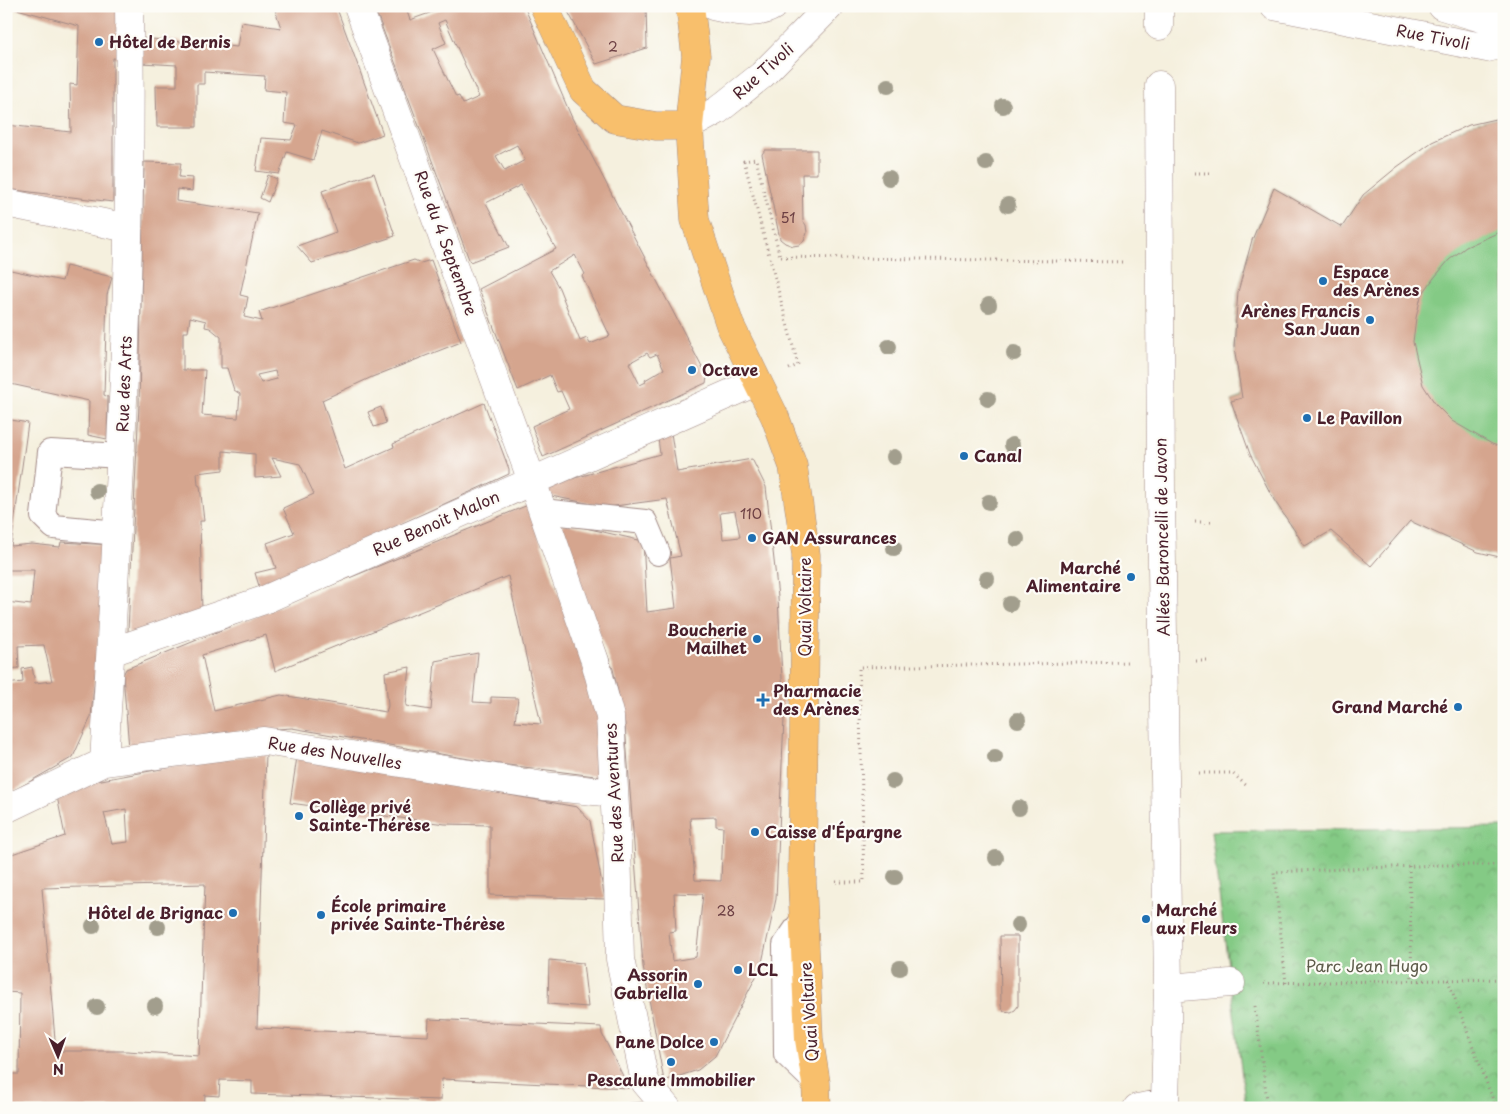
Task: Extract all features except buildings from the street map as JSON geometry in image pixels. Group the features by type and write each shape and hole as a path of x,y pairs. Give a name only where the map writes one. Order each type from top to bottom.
{"main road":[{"path":"544,6 584,90 615,119 656,126 689,126"},
{"name":"Quai Voltaire","path":"690,6 696,56 689,126 695,220 730,325 756,382 775,417 793,466 806,555 803,919 809,1039 816,1096"}],"street":[{"name":"Rue des Arts","path":"104,762 122,456 128,228 129,6"},
{"name":"Rue du 4 Septembre","path":"358,6 532,480"},
{"path":"713,6 738,12 767,10 773,6"},
{"name":"Rue Tivoli","path":"689,126 718,110 762,75 830,6"},
{"name":"Rue Tivoli","path":"1274,6 1487,48 1504,44"},
{"name":"Rue Tivoli","path":"1442,6 1504,25"},
{"name":"Allées Baroncelli de Javon","path":"1137,1108 1165,1103 1168,988 1160,476 1159,85"},
{"path":"6,203 128,228"},
{"name":"Rue Benoit Malon","path":"111,652 264,600 756,382"},
{"name":"Rue des Aventures","path":"532,480 595,661 610,717 617,844 620,959 645,1082 667,1108"},
{"name":"Rue des Nouvelles","path":"6,809 104,762 264,741 544,786 614,793"},
{"path":"1168,988 1231,983"}],"lane":[{"path":"118,533 54,527 42,516 50,452 122,456"},
{"path":"542,511 645,522 658,553"}],"path":[{"path":"756,382 798,365 744,161 756,159 780,257 1126,262"},
{"path":"830,882 864,882 860,667 1135,662"},
{"path":"1166,772 1232,773 1247,786"},
{"path":"1286,983 1274,872 1410,866 1504,865"},
{"path":"1410,866 1412,981"},
{"path":"1261,983 1504,978"},
{"path":"1448,980 1496,1108"},
{"path":"1255,1002 1268,1108"}],"green space":[{"name":"Arènes Francis San Juan","path":"1504,117 1504,558 1478,552 1410,521 1371,566 1331,531 1305,546 1274,500 1250,454 1231,401 1242,397 1234,347 1238,292 1252,240 1274,188 1342,227 1363,195 1432,142 1469,125"},
{"name":"Parc Jean Hugo","path":"1504,827 1504,1108 1246,1108 1211,831"}],"place":[{"name":"Hôtel de Bernis","path":"99,42"},
{"name":"Espace des Arènes","path":"1323,281"},
{"name":"Arènes Francis San Juan","path":"1370,320"},
{"name":"Octave","path":"692,370"},
{"name":"Le Pavillon","path":"1307,418"},
{"name":"Canal","path":"964,456"},
{"name":"GAN Assurances","path":"752,538"},
{"name":"Marché Alimentaire","path":"1131,577"},
{"name":"Boucherie Mailhet","path":"757,639"},
{"name":"Pharmacie des Arènes","path":"763,700"},
{"name":"Grand Marché","path":"1458,707"},
{"name":"Collège privé Sainte-Thérèse","path":"299,816"},
{"name":"Caisse d'Épargne","path":"755,832"},
{"name":"Hôtel de Brignac","path":"233,913"},
{"name":"École primaire privée Sainte-Thérèse","path":"321,915"},
{"name":"Marché aux Fleurs","path":"1146,919"},
{"name":"LCL","path":"738,970"},
{"name":"Assorin Gabriella","path":"698,984"},
{"name":"Pane Dolce","path":"714,1042"},
{"name":"Pescalune Immobilier","path":"671,1062"}]}
